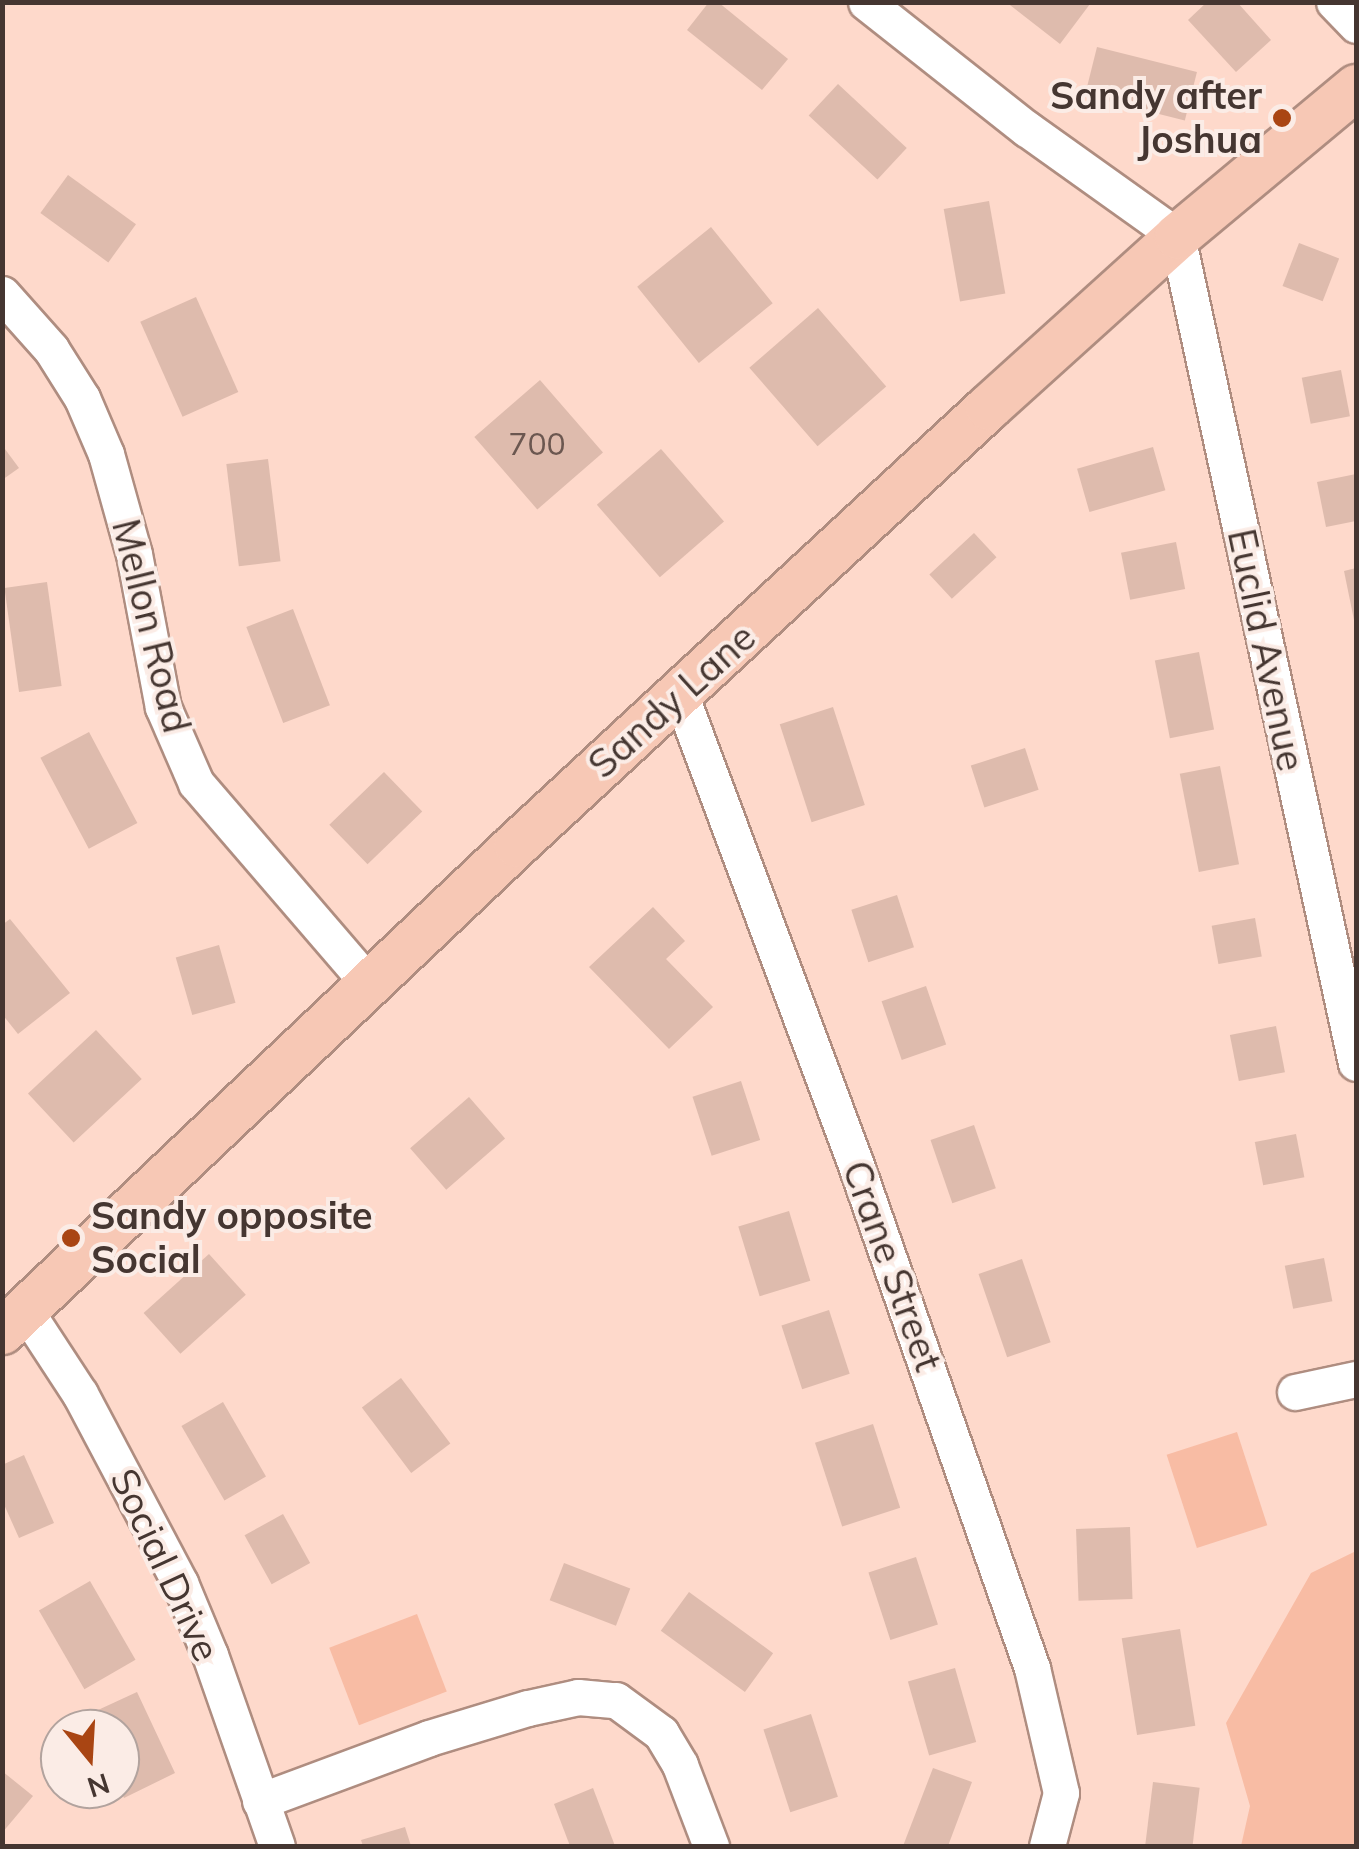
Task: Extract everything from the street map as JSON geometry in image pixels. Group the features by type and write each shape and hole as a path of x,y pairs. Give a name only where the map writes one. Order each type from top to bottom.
{"main road":[{"name":"Sandy Lane","path":"14,1321 680,694 1177,236 1356,87"}],"street":[{"path":"866,2 1027,129 1177,236"},
{"path":"1334,2 1356,25"},
{"name":"Euclid Avenue","path":"1177,236 1356,1063"},
{"name":"Mellon Road","path":"2,294 51,349 82,398 106,454 131,539 163,707 196,783 370,985"},
{"name":"Crane Street","path":"680,694 927,1362 1032,1668 1061,1794 1047,1846"},
{"name":"Social Drive","path":"14,1321 80,1394 180,1583 210,1655 260,1801 265,1843"},
{"path":"1295,1392 1356,1379"},
{"path":"260,1801 429,1738 528,1708 578,1698 616,1700 661,1733 680,1765 711,1846"}],"shaded area":[{"path":"1237,1432 1267,1525 1197,1548 1167,1455"},
{"path":"1356,1551 1356,1846 1241,1846 1250,1806 1226,1723 1311,1573"},
{"path":"417,1614 447,1691 359,1725 329,1648"}],"building":[{"path":"709,2 718,2 788,59 762,90 687,30"},
{"path":"1006,2 1088,2 1090,4 1060,44"},
{"path":"1207,2 1237,2 1271,40 1236,72 1188,20"},
{"path":"1097,47 1197,72 1185,120 1085,96"},
{"path":"838,84 907,148 877,180 809,115"},
{"path":"68,175 136,224 108,262 40,213"},
{"path":"989,201 1005,294 960,302 944,209"},
{"path":"711,227 773,303 699,363 637,287"},
{"path":"1299,243 1339,258 1323,301 1283,286"},
{"path":"196,297 238,392 183,417 140,322"},
{"path":"818,308 886,386 818,446 749,368"},
{"path":"1341,370 1350,416 1311,424 1302,378"},
{"path":"540,380 603,452 537,510 474,437"},
{"path":"2,445 19,468 2,480"},
{"path":"1153,447 1165,490 1089,512 1077,469"},
{"path":"661,449 724,521 660,577 597,505"},
{"path":"268,459 281,561 239,566 226,464"},
{"path":"1356,474 1356,521 1326,527 1317,482"},
{"path":"974,533 997,557 952,599 929,575"},
{"path":"1176,542 1185,589 1130,600 1121,553"},
{"path":"1356,568 1356,625 1355,625 1344,571"},
{"path":"47,582 62,686 19,692 4,588"},
{"path":"293,609 330,705 283,723 246,627"},
{"path":"1199,652 1214,730 1170,738 1155,661"},
{"path":"833,707 865,805 812,822 780,724"},
{"path":"89,732 137,823 89,849 40,758"},
{"path":"1025,748 1039,790 984,807 971,766"},
{"path":"1220,766 1239,864 1199,872 1180,774"},
{"path":"384,772 422,812 368,864 329,825"},
{"path":"897,895 914,947 868,962 851,910"},
{"path":"653,907 685,941 666,959 713,1007 669,1049 589,967"},
{"path":"1255,918 1262,956 1218,964 1212,926"},
{"path":"10,919 70,993 18,1034 2,1014 2,925"},
{"path":"219,945 236,1003 192,1015 176,957"},
{"path":"926,986 946,1045 902,1060 882,1001"},
{"path":"1276,1026 1285,1072 1239,1081 1230,1035"},
{"path":"96,1030 142,1079 74,1142 28,1093"},
{"path":"741,1081 760,1140 712,1156 692,1097"},
{"path":"469,1097 505,1139 446,1190 410,1148"},
{"path":"974,1125 996,1188 952,1203 931,1140"},
{"path":"1296,1134 1304,1177 1263,1185 1255,1142"},
{"path":"789,1211 810,1281 760,1296 738,1226"},
{"path":"209,1254 246,1295 180,1354 144,1313"},
{"path":"1324,1258 1332,1301 1293,1309 1285,1266"},
{"path":"1022,1259 1051,1342 1007,1357 979,1274"},
{"path":"829,1310 850,1374 802,1389 781,1325"},
{"path":"401,1378 450,1443 411,1473 362,1407"},
{"path":"223,1402 266,1476 224,1500 181,1426"},
{"path":"873,1424 900,1508 842,1527 815,1443"},
{"path":"24,1455 54,1523 19,1538 2,1500 2,1465"},
{"path":"283,1514 310,1563 272,1584 245,1535"},
{"path":"1130,1527 1133,1599 1079,1601 1076,1529"},
{"path":"916,1557 938,1625 890,1640 868,1572"},
{"path":"564,1563 630,1588 616,1626 550,1600"},
{"path":"90,1581 136,1660 84,1689 39,1610"},
{"path":"689,1592 773,1653 745,1692 661,1631"},
{"path":"1180,1629 1195,1726 1137,1735 1122,1638"},
{"path":"955,1668 976,1742 929,1756 908,1682"},
{"path":"137,1692 175,1773 140,1790 140,1709 100,1709"},
{"path":"811,1714 838,1797 790,1812 763,1729"},
{"path":"933,1768 972,1782 948,1846 903,1846"},
{"path":"2,1771 33,1796 2,1833"},
{"path":"1153,1782 1200,1788 1192,1846 1145,1846"},
{"path":"593,1788 615,1846 570,1846 554,1804"},
{"path":"405,1827 411,1846 363,1846 361,1840"}],"place":[{"name":"Sandy after Joshua","path":"1282,118"},
{"name":"Sandy opposite Social","path":"71,1238"}]}
